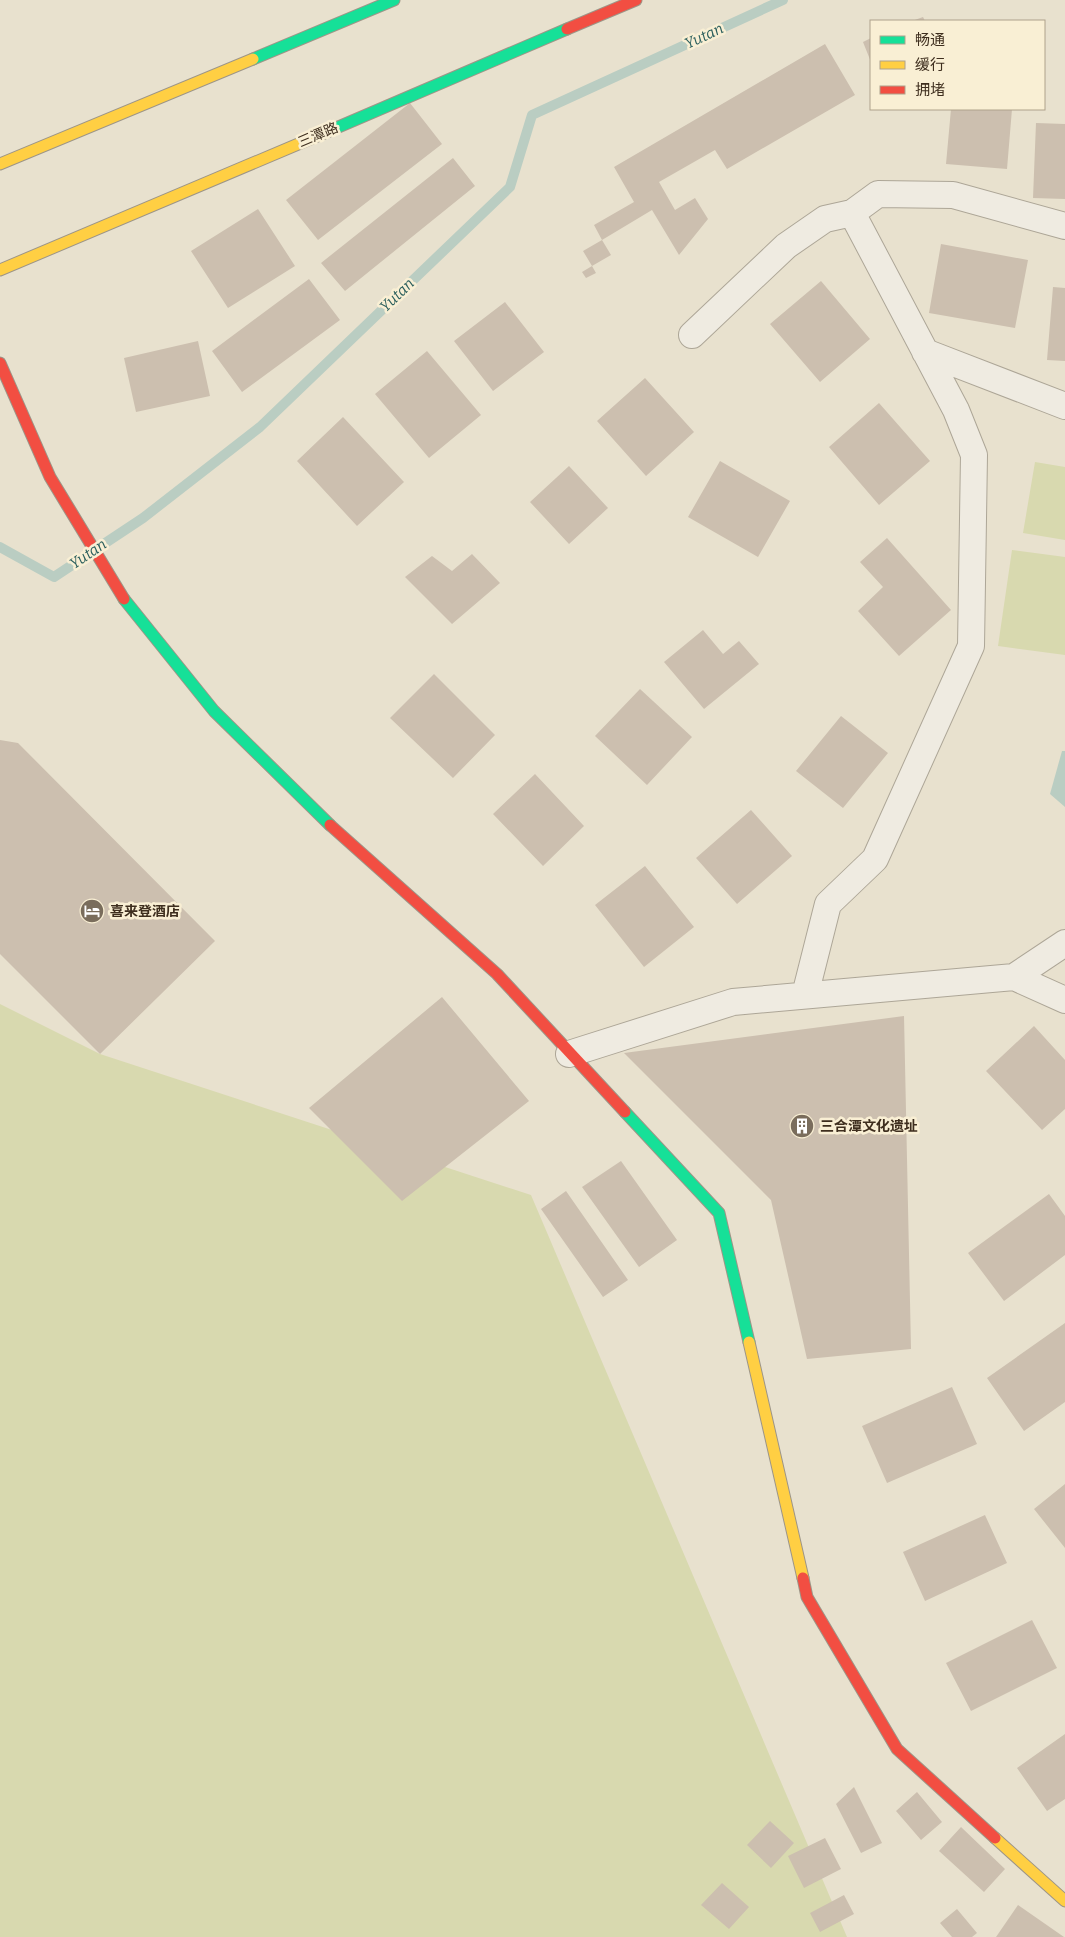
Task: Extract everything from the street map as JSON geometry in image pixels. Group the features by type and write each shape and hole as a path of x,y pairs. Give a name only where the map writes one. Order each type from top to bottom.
{"street":[{"path":"0,164 394,0"},
{"name":"三潭路","path":"0,270 636,0"},
{"path":"692,335 786,246 824,219 852,213 878,194 953,195 1065,226"},
{"path":"805,995 828,904 875,860 972,646 974,455 956,410 852,213"},
{"path":"925,352 1065,406"},
{"path":"0,363 50,477 83,532 128,605 214,711 319,815 497,974 569,1054 719,1213 806,1597 897,1750 1065,1900"},
{"path":"569,1054 734,1002 1014,977 1065,943"},
{"path":"1014,977 1065,1000"}],"green space":[{"path":"1035,462 1065,467 1065,540 1023,533"},
{"path":"1012,550 1065,557 1065,655 998,646"},
{"path":"0,1004 100,1054 531,1195 847,1937 0,1937"}],"shaded area":[{"path":"1062,751 1065,751 1065,807 1050,794"}],"building":[{"path":"870,38 870,60 863,42"},
{"path":"825,44 855,95 727,169 715,150 659,182 675,210 695,198 708,219 679,255 652,210 602,240 594,225 634,202 614,167"},
{"path":"410,103 442,144 318,240 286,200"},
{"path":"951,110 1012,110 1007,169 946,164"},
{"path":"1036,123 1065,124 1065,199 1033,198"},
{"path":"453,158 475,186 345,291 321,263"},
{"path":"258,209 295,266 228,308 191,251"},
{"path":"602,240 611,255 592,266 583,251"},
{"path":"941,244 1028,260 1015,328 929,313"},
{"path":"592,266 596,273 586,278 582,272"},
{"path":"309,279 340,320 242,392 212,351"},
{"path":"821,281 870,339 820,382 770,324"},
{"path":"1053,287 1065,288 1065,361 1047,360"},
{"path":"505,302 544,352 493,391 454,341"},
{"path":"198,341 210,396 136,412 124,358"},
{"path":"427,351 481,415 429,458 375,394"},
{"path":"645,378 694,432 646,476 597,421"},
{"path":"879,403 930,461 879,505 829,447"},
{"path":"343,417 404,482 357,526 297,461"},
{"path":"720,461 790,501 758,557 688,517"},
{"path":"569,466 608,508 569,544 530,502"},
{"path":"887,538 951,610 899,656 858,611 883,587 860,562"},
{"path":"472,554 500,583 452,624 405,577 432,556 452,571"},
{"path":"703,630 723,654 739,641 759,664 704,709 664,662"},
{"path":"434,674 495,735 453,778 390,718"},
{"path":"640,689 692,737 647,785 595,736"},
{"path":"841,716 888,753 843,808 796,771"},
{"name":"喜来登酒店","path":"0,740 18,743 215,941 100,1054 0,954"},
{"path":"535,774 584,826 543,866 493,814"},
{"path":"751,810 792,856 737,904 696,858"},
{"path":"645,866 694,927 644,967 595,905"},
{"path":"442,997 529,1101 402,1201 309,1108"},
{"name":"三合潭文化遗址","path":"904,1016 911,1349 807,1359 771,1200 624,1053"},
{"path":"1034,1026 1065,1060 1065,1109 1042,1130 986,1071"},
{"path":"621,1161 677,1240 639,1267 582,1187"},
{"path":"566,1191 628,1280 603,1297 541,1209"},
{"path":"1049,1194 1065,1216 1065,1255 1004,1301 968,1253"},
{"path":"1065,1323 1065,1402 1024,1431 987,1378"},
{"path":"952,1387 977,1444 887,1483 862,1426"},
{"path":"1065,1484 1065,1548 1034,1509"},
{"path":"985,1515 1007,1563 925,1601 903,1552"},
{"path":"1032,1620 1057,1668 971,1711 946,1663"},
{"path":"1065,1734 1065,1799 1047,1811 1017,1768"},
{"path":"854,1787 882,1843 861,1853 836,1804"},
{"path":"917,1792 942,1822 921,1840 896,1811"},
{"path":"770,1821 794,1843 771,1868 747,1845"},
{"path":"961,1827 1005,1869 984,1892 939,1851"},
{"path":"825,1838 841,1869 804,1888 788,1856"},
{"path":"722,1883 749,1907 729,1929 701,1905"},
{"path":"844,1895 854,1914 820,1932 810,1913"},
{"path":"1018,1905 1064,1937 996,1937"},
{"path":"957,1909 977,1933 972,1937 952,1937 940,1923"}],"waterway":[{"name":"Yutan","path":"0,547 54,577 143,518 260,427 510,187 532,115 783,0"}],"traffic: fast":[{"path":"253,59 394,0"},
{"path":"329,131 567,29"},
{"path":"124,599 214,711 330,825"},
{"path":"625,1112 719,1213 749,1342"}],"traffic: slow":[{"path":"0,164 253,59"},
{"path":"0,270 329,131"},
{"path":"749,1342 803,1578"},
{"path":"995,1838 1065,1901"}],"traffic: jam":[{"path":"567,29 636,0"},
{"path":"0,363 50,477 124,599"},
{"path":"330,825 497,974 625,1112"},
{"path":"803,1578 807,1597 897,1749 995,1838"}],"place":[{"name":"喜来登酒店","path":"92,911"},
{"name":"三合潭文化遗址","path":"802,1126"}]}
